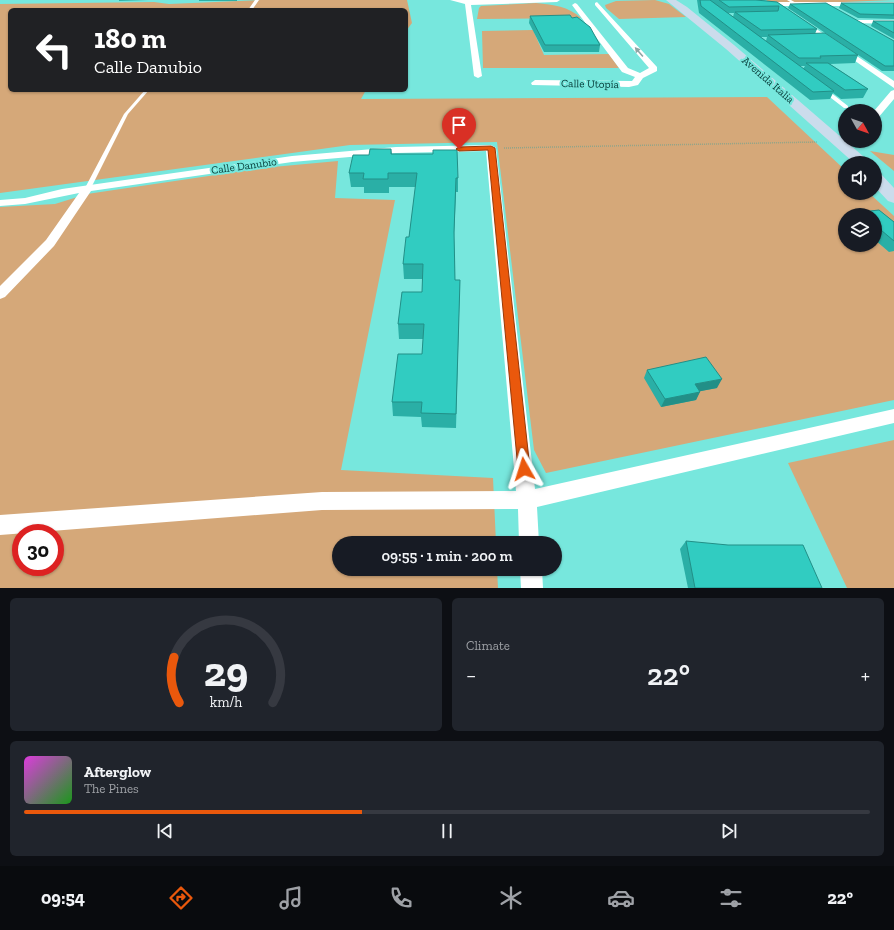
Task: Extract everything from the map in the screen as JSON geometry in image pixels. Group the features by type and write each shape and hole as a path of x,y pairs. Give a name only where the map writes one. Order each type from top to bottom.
{"street":[{"path":"453,0 468,3 557,0 570,5 600,2"},
{"name":"Avenida Italia","path":"670,0 684,9 730,47 838,142"},
{"name":"Calle Utopía","path":"535,83 629,84 638,81 640,76 654,69 600,2"},
{"path":"468,3 478,76"},
{"path":"894,4 772,4 791,15 822,38 894,84"},
{"name":"Calle Utopía","path":"570,5 625,70 640,76"},
{"path":"827,5 838,12"},
{"path":"868,29 853,20 894,22"},
{"path":"882,108 894,93"},
{"path":"491,148 527,500 529,536"},
{"name":"Calle Danubio","path":"0,203 24,201 62,192 88,188 292,159 396,150 491,148"},
{"name":"Avenida Italia","path":"845,148 855,156"},
{"path":"882,177 894,185"},
{"path":"882,185 894,198"},
{"path":"0,294 50,243 88,188"},
{"path":"0,525 322,501 527,500 894,416"},
{"path":"531,576 532,588"}],"lane":[{"path":"789,0 796,4"},
{"path":"821,88 842,104"},
{"path":"88,188 126,114 145,92"}],"path":[{"path":"491,148 838,142"}],"shaded area":[{"path":"261,0 407,0 412,23 408,28 408,8 8,8 8,92 365,92 361,99 767,97 838,163 838,200 877,200 894,216 894,400 546,473 534,450 497,142 350,145 0,193 0,4 154,2 169,4"},
{"path":"655,0 669,4 686,17 619,19 606,8 605,5 616,1"},
{"path":"766,0 892,0 820,3 769,2"},
{"path":"536,3 555,5 571,11 581,18 477,19 479,8 481,6"},
{"path":"533,30 544,55 609,54 619,68 483,68 482,31"},
{"path":"870,151 894,155 894,171 882,161 882,156 876,156"},
{"path":"338,161 335,198 395,200 341,470 493,478 496,536 332,536 332,576 497,576 498,588 0,588 0,207 55,204 87,194 262,168"},
{"path":"894,440 894,588 847,588 788,463"}],"building":[{"path":"700,0 710,0 834,91 813,92 701,6"},
{"path":"719,0 756,0 777,2 817,29 761,30 735,12 778,11 779,6 729,7"},
{"path":"826,3 894,41 894,66 885,66 790,4"},
{"path":"841,3 894,3 894,15 860,14"},
{"path":"570,15 572,18 577,17 590,27 600,45 545,45 530,16"},
{"path":"873,21 894,21 894,33"},
{"path":"825,33 858,55 799,58 768,35"},
{"path":"806,63 828,63 868,89 845,90"},
{"path":"370,149 391,149 391,154 433,154 433,150 457,150 458,178 456,178 454,232 455,280 460,280 456,414 421,413 422,402 392,402 398,354 422,354 424,324 398,324 402,292 422,292 423,264 403,264 406,237 409,237 417,173 388,173 388,179 363,179 364,173 349,173 353,155 369,155"},
{"path":"882,212 894,222 894,241 882,231"},
{"path":"706,357 722,379 695,384 700,392 665,399 647,370"},
{"path":"686,541 728,545 803,545 822,588 695,588"}],"route":[{"path":"459,149 491,148 524,469"}]}
